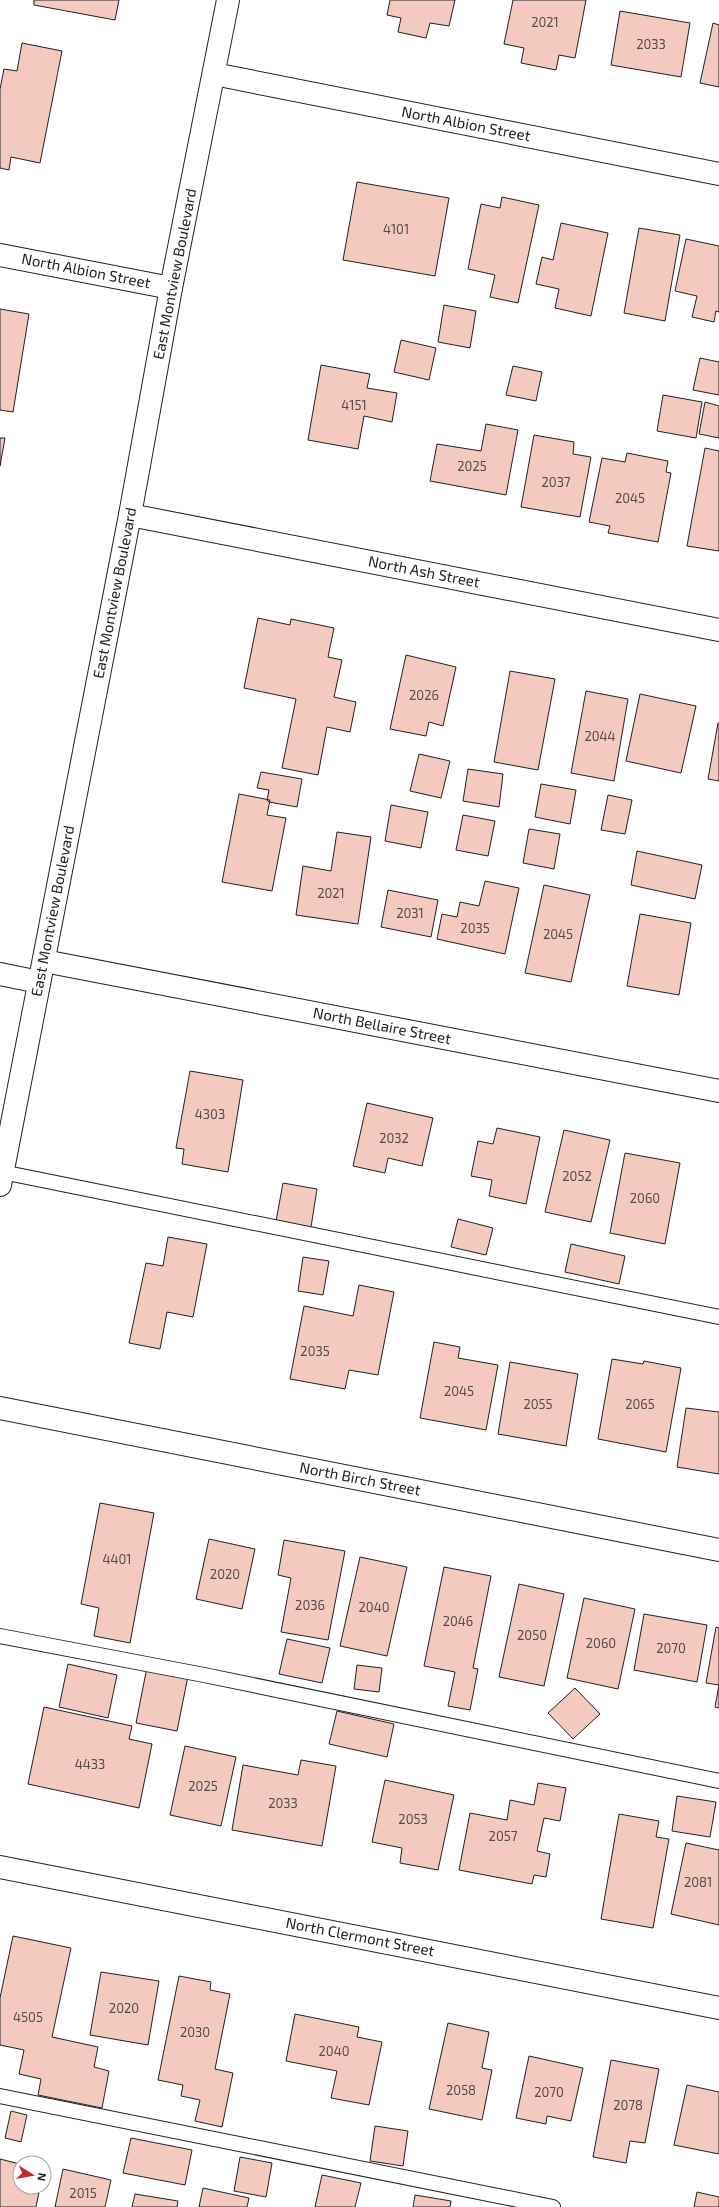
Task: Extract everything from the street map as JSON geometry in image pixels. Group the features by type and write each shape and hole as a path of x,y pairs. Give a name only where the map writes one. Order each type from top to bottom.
{"street":[{"name":"East Montview Boulevard","path":"1,1179 130,515 171,288 228,0"},
{"name":"North Albion Street","path":"214,74 719,174"},
{"name":"North Albion Street","path":"0,255 171,288"},
{"name":"North Ash Street","path":"130,515 719,630"},
{"name":"North Bellaire Street","path":"0,974 42,972 719,1091"},
{"name":"North Birch Street","path":"0,1408 719,1550"},
{"name":"North Clermont Street","path":"0,1867 719,2008"}],"lane":[{"path":"1,1179 719,1317"},
{"path":"0,1636 204,1675 719,1781"},
{"path":"0,2096 553,2207"}],"building":[{"path":"34,0 119,0 115,20 34,5"},
{"path":"390,0 455,0 449,26 430,23 426,38 398,32 401,18 387,15"},
{"path":"513,0 586,0 575,58 559,55 556,70 521,63 524,48 504,44"},
{"path":"620,11 690,23 681,77 611,65"},
{"path":"713,23 719,25 719,87 700,83"},
{"path":"22,43 62,51 40,163 11,157 9,170 0,168 0,89 4,69 17,71"},
{"path":"357,182 449,198 435,276 343,260"},
{"path":"502,197 539,205 518,303 490,297 495,275 468,269 481,204 500,208"},
{"path":"561,223 608,233 591,316 555,308 559,289 536,284 542,257 553,260"},
{"path":"639,228 680,235 665,321 624,313"},
{"path":"686,239 719,246 719,312 716,311 714,322 692,317 697,296 675,291"},
{"path":"444,305 476,311 470,348 438,342"},
{"path":"0,309 29,314 13,412 0,410"},
{"path":"401,340 436,348 429,380 394,372"},
{"path":"700,358 719,362 719,395 693,390"},
{"path":"321,365 370,374 367,388 397,393 392,422 364,416 358,449 308,440"},
{"path":"513,366 542,372 536,401 506,395"},
{"path":"663,395 702,402 696,438 657,431"},
{"path":"705,402 719,406 719,438 699,434"},
{"path":"486,424 518,430 506,495 430,481 437,444 481,451"},
{"path":"534,435 574,442 573,454 591,457 580,517 521,507"},
{"path":"0,438 5,438 0,466"},
{"path":"705,448 719,451 719,551 687,546"},
{"path":"627,453 668,461 666,472 671,473 658,542 608,533 610,526 589,522 602,458 625,462"},
{"path":"258,618 290,625 291,619 334,628 328,657 342,660 334,697 356,702 350,732 327,727 318,775 282,768 296,699 244,688"},
{"path":"406,655 456,667 443,726 429,722 426,736 390,729"},
{"path":"510,671 555,679 538,770 494,762"},
{"path":"586,691 628,699 614,781 571,773"},
{"path":"640,694 696,706 681,773 626,761"},
{"path":"719,723 719,781 708,779"},
{"path":"419,754 450,761 441,798 410,791"},
{"path":"468,769 503,774 499,807 463,801"},
{"path":"261,772 302,779 297,807 269,802 267,800 269,790 257,788"},
{"path":"541,784 576,790 570,824 535,817"},
{"path":"239,794 270,800 267,815 286,818 272,891 222,882"},
{"path":"608,795 632,800 625,834 601,830"},
{"path":"391,805 428,812 421,848 385,841"},
{"path":"463,815 495,821 488,856 456,850"},
{"path":"529,829 560,834 554,869 523,863"},
{"path":"337,832 371,837 358,924 296,915 303,866 331,871"},
{"path":"637,851 702,865 695,899 631,885"},
{"path":"485,881 519,888 505,954 437,939 442,914 457,917 460,902 479,906"},
{"path":"544,885 590,895 571,982 525,973"},
{"path":"388,890 438,900 431,937 381,927"},
{"path":"640,914 691,923 679,995 627,986"},
{"path":"190,1071 243,1080 228,1172 182,1164 184,1149 176,1148"},
{"path":"367,1103 433,1118 422,1166 388,1158 385,1173 353,1166"},
{"path":"497,1128 540,1137 526,1204 489,1196 492,1180 471,1176 478,1141 493,1144"},
{"path":"564,1130 610,1140 591,1222 545,1212"},
{"path":"625,1153 680,1163 665,1244 610,1233"},
{"path":"283,1183 317,1189 311,1227 276,1221"},
{"path":"458,1219 493,1228 486,1255 451,1247"},
{"path":"168,1237 207,1244 193,1317 167,1312 160,1349 129,1343 146,1263 163,1266"},
{"path":"571,1244 625,1256 619,1284 565,1272"},
{"path":"303,1257 329,1261 323,1295 298,1291"},
{"path":"359,1285 394,1292 378,1375 349,1370 345,1389 290,1379 304,1306 353,1316"},
{"path":"434,1342 460,1347 458,1358 498,1365 486,1430 420,1418"},
{"path":"612,1359 643,1364 644,1361 681,1368 666,1452 598,1439"},
{"path":"510,1362 578,1374 566,1446 498,1434"},
{"path":"686,1408 719,1412 719,1474 677,1467"},
{"path":"100,1503 154,1513 130,1643 94,1636 99,1608 81,1604"},
{"path":"209,1539 255,1549 242,1609 196,1599"},
{"path":"284,1540 345,1551 328,1640 281,1632 291,1578 278,1575"},
{"path":"360,1557 407,1567 387,1656 340,1646"},
{"path":"444,1567 491,1576 473,1668 478,1669 470,1710 448,1706 455,1672 424,1666"},
{"path":"519,1584 564,1594 544,1686 499,1677"},
{"path":"584,1598 635,1609 618,1689 567,1678"},
{"path":"644,1614 707,1625 697,1682 634,1670"},
{"path":"716,1627 719,1628 719,1685 706,1683"},
{"path":"287,1639 330,1648 322,1683 279,1674"},
{"path":"68,1664 117,1675 108,1718 59,1707"},
{"path":"357,1665 382,1668 379,1692 354,1689"},
{"path":"147,1667 188,1676 177,1731 136,1723"},
{"path":"719,1685 719,1708 715,1707"},
{"path":"575,1688 600,1714 573,1739 548,1713"},
{"path":"44,1707 132,1726 129,1739 152,1744 139,1808 28,1784"},
{"path":"337,1711 394,1724 387,1757 329,1744"},
{"path":"185,1746 236,1757 221,1826 170,1815"},
{"path":"301,1760 336,1766 322,1846 232,1830 243,1765 298,1775"},
{"path":"385,1780 454,1795 438,1870 400,1863 402,1848 372,1842"},
{"path":"538,1783 566,1788 560,1821 544,1818 537,1851 550,1854 546,1877 534,1875 532,1884 459,1870 470,1813 507,1820 510,1800 534,1805"},
{"path":"677,1796 716,1802 710,1837 672,1831"},
{"path":"619,1814 659,1821 656,1837 669,1839 653,1928 601,1919"},
{"path":"686,1843 719,1850 719,1925 671,1914"},
{"path":"13,1936 71,1948 52,2037 98,2047 94,2067 109,2071 102,2108 38,2095 41,2079 19,2074 24,2050 0,2045 0,1998"},
{"path":"101,1972 159,1981 148,2045 90,2035"},
{"path":"179,1976 211,1982 210,1990 230,1994 215,2069 233,2073 222,2127 195,2121 200,2100 181,2096 183,2085 158,2080"},
{"path":"295,2014 359,2027 357,2037 382,2042 369,2105 331,2098 337,2071 286,2061"},
{"path":"448,2023 489,2032 482,2068 492,2070 482,2120 429,2109"},
{"path":"529,2056 583,2068 571,2121 547,2116 546,2124 516,2118"},
{"path":"611,2060 659,2069 645,2143 630,2141 626,2163 593,2157"},
{"path":"687,2085 719,2092 719,2154 674,2145"},
{"path":"11,2111 27,2115 21,2142 5,2138"},
{"path":"375,2126 408,2131 403,2166 370,2161"},
{"path":"131,2138 192,2150 185,2185 123,2173"},
{"path":"240,2157 272,2163 266,2197 234,2191"},
{"path":"0,2159 12,2162 12,2195 38,2195 36,2207 0,2207"},
{"path":"63,2169 111,2180 105,2207 55,2207"},
{"path":"322,2175 361,2183 355,2207 315,2207"},
{"path":"203,2188 249,2198 247,2207 199,2207"},
{"path":"697,2192 719,2197 719,2207 694,2207"},
{"path":"135,2194 178,2201 177,2207 132,2207"},
{"path":"415,2195 451,2201 450,2207 413,2207"}]}
